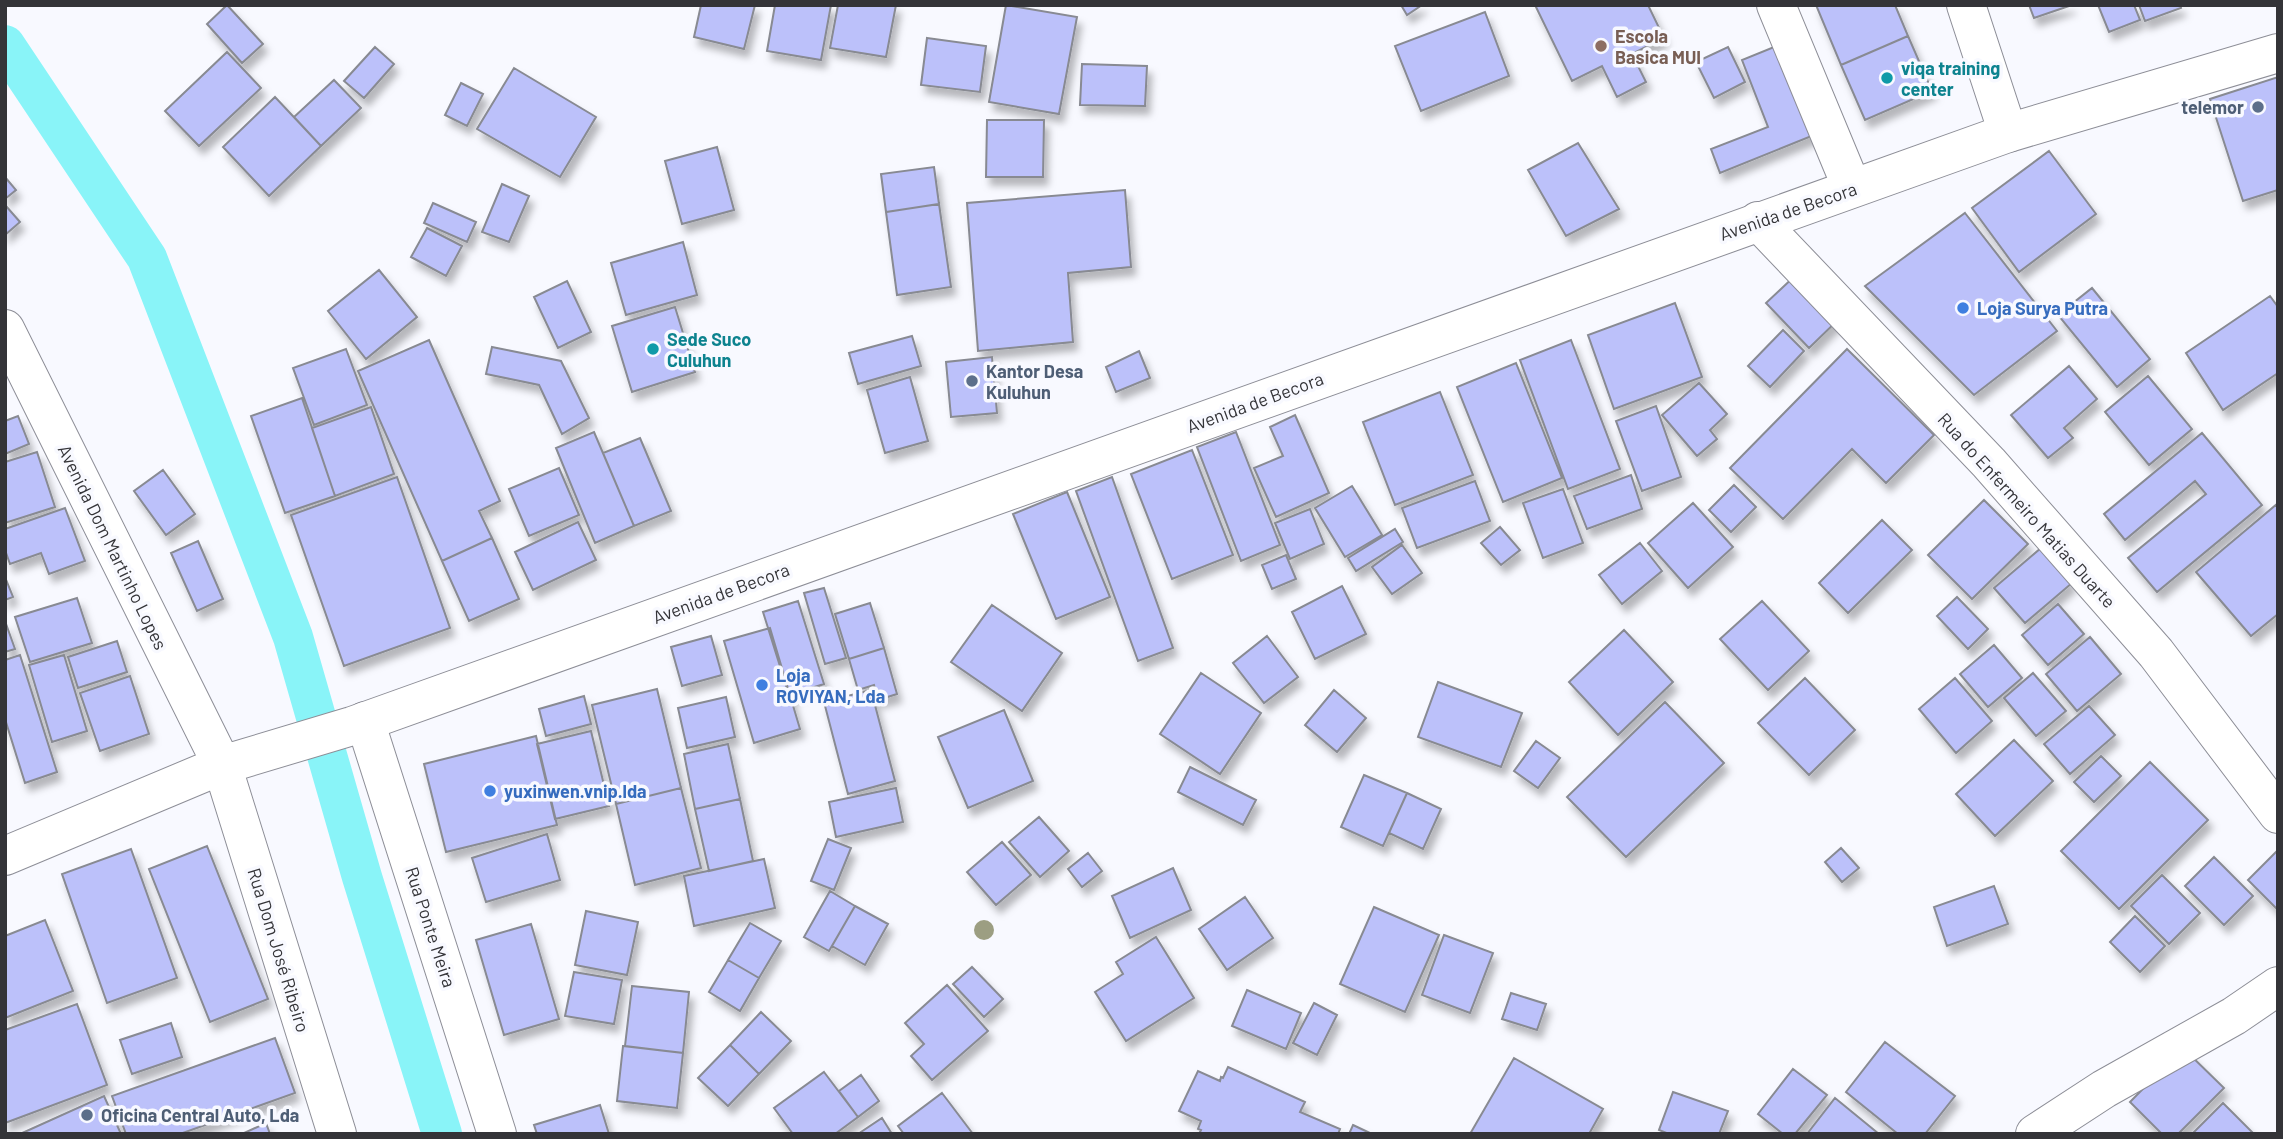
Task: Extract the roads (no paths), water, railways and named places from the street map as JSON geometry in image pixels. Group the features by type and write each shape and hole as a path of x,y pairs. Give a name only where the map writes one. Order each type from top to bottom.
{"main road":[{"path":"1776,5 1852,188"},
{"path":"1966,5 2008,133"},
{"name":"Avenida de Becora","path":"5,856 228,763 359,723 1758,221 2008,133 2278,53"},
{"name":"Rua do Enfermeiro Matias Duarte","path":"1758,221 1989,463 2156,653 2278,814"},
{"name":"Avenida Dom Martinho Lopes","path":"5,329 228,763"},
{"name":"Rua Ponte Meira","path":"359,723 497,1134"},
{"name":"Rua Dom José Ribeiro","path":"228,763 337,1134"},
{"path":"2035,1134 2104,1090 2234,1016 2278,986"}],"waterway":[{"path":"5,45 147,258 293,637 362,877 442,1134"}],"place":[{"name":"Escola Basica MUI","path":"1601,46"},
{"name":"viqa training center","path":"1887,78"},
{"name":"telemor","path":"2258,107"},
{"name":"Loja Surya Putra","path":"1963,308"},
{"name":"Sede Suco Culuhun","path":"653,349"},
{"name":"Kantor Desa Kuluhun","path":"972,381"},
{"name":"Loja ROVIYAN, Lda","path":"762,685"},
{"name":"yuxinwen.vnip.lda","path":"490,791"},
{"name":"Oficina Central Auto, Lda","path":"87,1115"}]}
